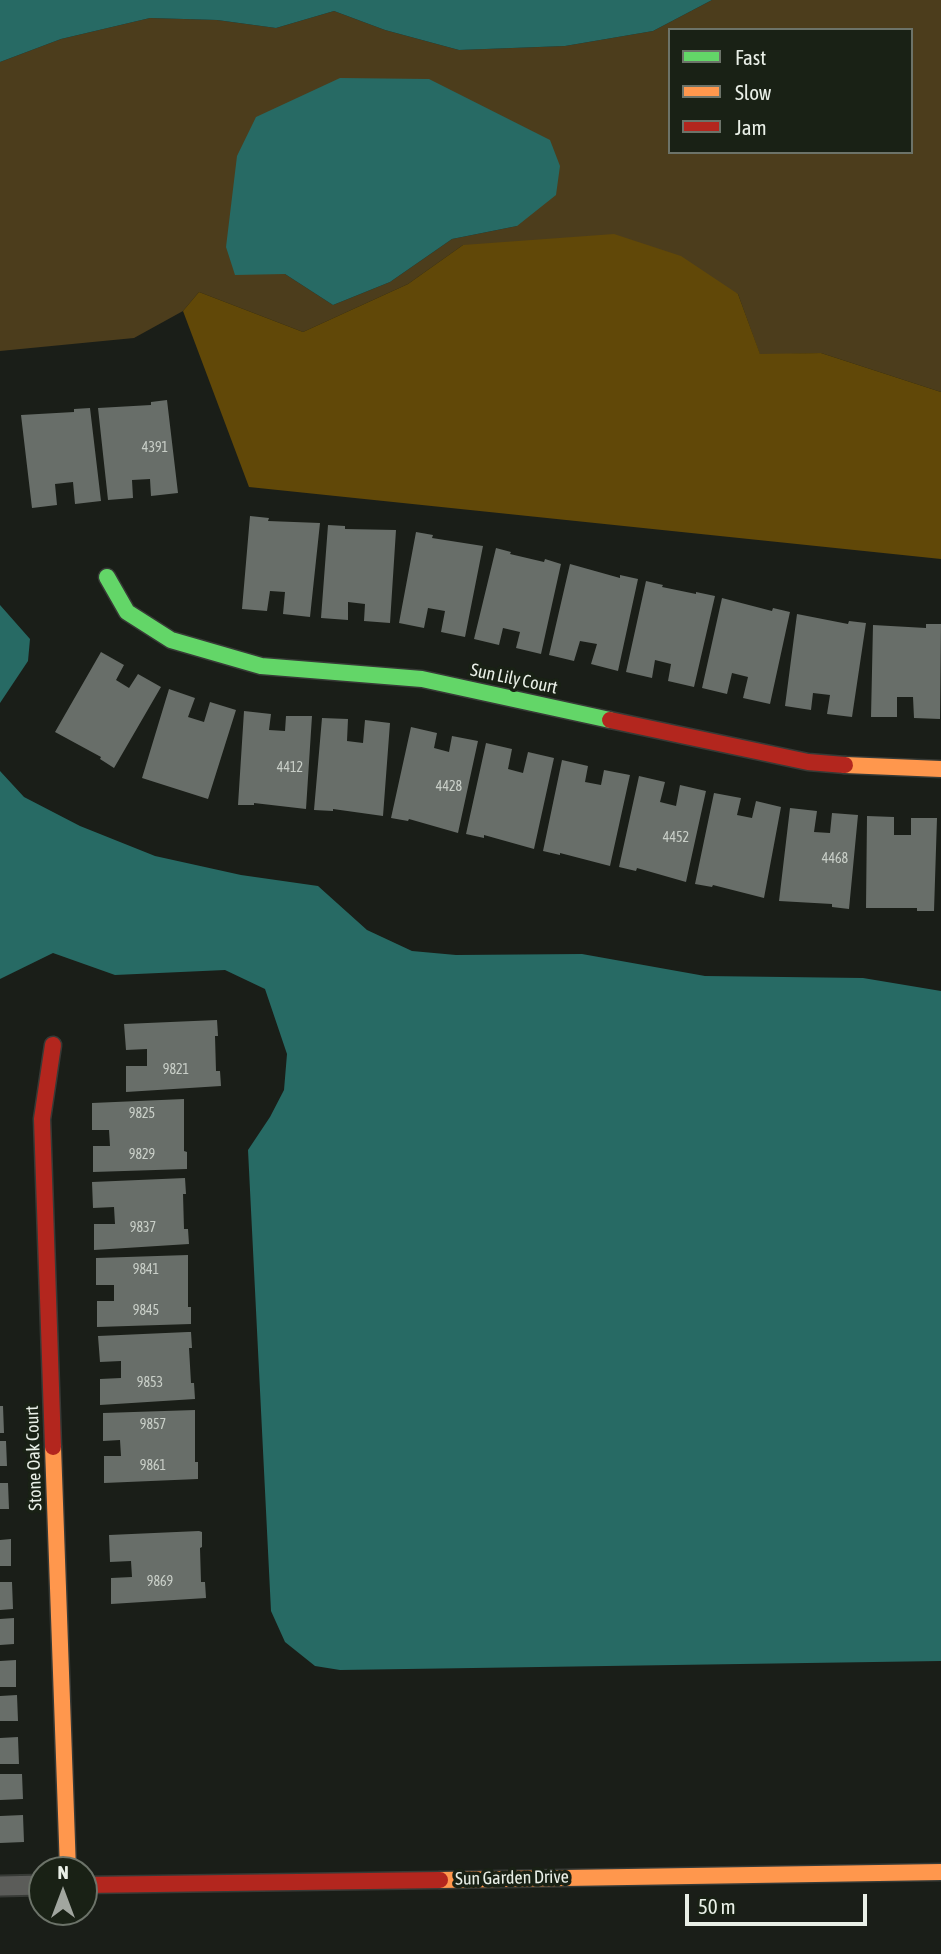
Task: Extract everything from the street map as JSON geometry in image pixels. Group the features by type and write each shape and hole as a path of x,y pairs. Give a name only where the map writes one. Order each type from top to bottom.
{"street":[{"name":"Sun Lily Court","path":"107,577 127,612 171,640 261,666 422,679 808,762 926,771 941,769"},
{"name":"Stone Oak Court","path":"53,1045 42,1119 68,1856"},
{"name":"Sun Garden Drive","path":"98,1885 941,1872"},
{"path":"0,1886 28,1885"}],"shaded area":[{"path":"712,0 941,0 941,392 821,353 760,355 738,294 463,245 408,284 303,332 199,292 183,311 134,338 0,351 0,62 61,39 150,18 217,20 276,28 334,11 385,30 459,50 565,46 653,31","holes":["517,226 452,239 390,282 333,305 285,274 226,246"]},
{"path":"614,234 681,256 738,294 760,354 821,353 941,392 941,559 249,487 183,311 199,292 303,332 408,284 463,245"}],"water":[{"path":"0,0 712,0 653,31 565,46 459,50 385,30 334,11 276,28 217,20 150,18 61,39 0,62"},
{"path":"340,78 429,79 550,140 560,166 556,195 517,226 452,239 390,282 333,305 285,274 235,275 226,247 237,156 256,117"},
{"path":"0,605 30,639 28,661 0,703"},
{"path":"0,771 24,797 80,826 155,856 241,875 318,886 367,930 412,951 456,955 582,954 705,976 863,978 941,991 941,1661 340,1670 315,1666 285,1642 271,1611 248,1150 284,1090 287,1054 265,989 225,970 115,975 53,953 0,979"}],"building":[{"path":"167,400 178,493 151,496 150,479 132,480 133,498 108,500 98,408 151,405 151,402"},
{"path":"90,408 101,501 75,504 73,482 55,484 57,505 32,508 21,415 74,412 74,409"},
{"path":"250,516 269,518 268,521 320,523 310,617 283,614 285,592 270,591 267,611 242,609"},
{"path":"328,525 345,526 345,529 396,530 390,623 364,621 365,604 348,602 348,620 321,618"},
{"path":"416,532 433,535 432,538 483,546 465,637 441,632 445,611 428,608 424,628 399,623"},
{"path":"496,548 511,552 510,554 561,564 541,654 516,648 520,632 503,628 499,645 474,639"},
{"path":"570,564 620,578 620,575 638,579 618,671 591,664 597,644 580,641 574,661 549,655"},
{"path":"646,581 663,585 662,587 715,596 694,687 668,681 671,664 655,660 652,678 626,672"},
{"path":"722,598 772,611 773,608 790,612 770,704 743,698 748,677 732,673 727,694 702,688"},
{"path":"797,614 848,624 849,621 866,623 852,717 827,714 830,695 813,693 811,710 785,706"},
{"path":"926,624 941,624 940,719 914,718 913,697 897,697 897,717 871,717 873,625 926,628"},
{"path":"101,652 124,665 116,680 129,688 138,674 161,687 114,768 100,759 101,757 55,732"},
{"path":"169,689 195,698 188,717 204,722 210,702 236,710 208,799 142,778"},
{"path":"244,711 271,714 269,730 285,731 286,716 312,716 306,809 254,803 238,805"},
{"path":"322,718 348,719 347,741 363,743 365,720 390,723 383,816 333,809 314,810"},
{"path":"411,727 437,733 434,748 449,752 452,736 478,741 458,833 409,819 391,818"},
{"path":"486,743 512,749 508,769 523,773 528,752 554,758 534,849 484,835 484,838 466,834"},
{"path":"562,760 588,766 585,782 601,785 604,770 630,775 610,866 543,851"},
{"path":"639,776 665,782 660,802 676,806 680,785 706,791 686,882 637,868 636,871 619,867"},
{"path":"714,793 741,798 737,815 752,818 756,801 781,807 764,898 713,885 695,884"},
{"path":"790,808 817,811 814,832 830,833 832,813 858,815 849,909 832,907 832,904 779,901"},
{"path":"867,816 894,817 894,835 911,835 911,818 937,818 934,911 917,911 917,908 866,908"},
{"path":"217,1020 216,1071 220,1071 221,1086 126,1092 126,1066 147,1066 147,1049 126,1050 124,1024"},
{"path":"184,1099 184,1151 187,1152 187,1169 93,1172 93,1146 110,1146 109,1130 92,1130 92,1103"},
{"path":"185,1178 184,1229 188,1229 189,1244 94,1250 94,1224 115,1224 114,1207 93,1208 92,1182"},
{"path":"188,1255 188,1307 191,1307 191,1324 97,1327 97,1301 114,1301 114,1285 96,1285 96,1258"},
{"path":"191,1332 191,1383 194,1383 195,1399 100,1405 100,1379 121,1378 121,1361 100,1362 98,1336"},
{"path":"0,1406 3,1406 4,1433 0,1433"},
{"path":"195,1410 195,1462 198,1462 198,1479 104,1483 104,1456 121,1456 120,1440 103,1441 103,1413"},
{"path":"0,1441 6,1441 7,1466 0,1466"},
{"path":"0,1483 8,1483 9,1509 0,1509"},
{"path":"202,1532 201,1582 205,1582 206,1598 111,1604 111,1578 132,1577 131,1561 110,1562 109,1535"},
{"path":"11,1539 11,1566 0,1566 0,1540"},
{"path":"0,1582 12,1582 13,1609 0,1610"},
{"path":"14,1618 14,1644 0,1645 0,1619"},
{"path":"16,1660 16,1687 0,1687 0,1661"},
{"path":"17,1695 18,1721 0,1721 0,1696"},
{"path":"18,1737 19,1764 0,1764 0,1738"},
{"path":"0,1774 22,1774 23,1799 0,1800"},
{"path":"23,1815 24,1842 0,1843 0,1816"}],"traffic: fast":[{"path":"107,577 127,612 171,640 261,666 422,679 610,720"}],"traffic: slow":[{"path":"845,765 941,769"},
{"path":"53,1447 68,1856"},
{"path":"440,1880 941,1872"}],"traffic: jam":[{"path":"610,720 808,762 845,765"},
{"path":"53,1045 42,1119 53,1447"},
{"path":"98,1885 440,1880"}]}
